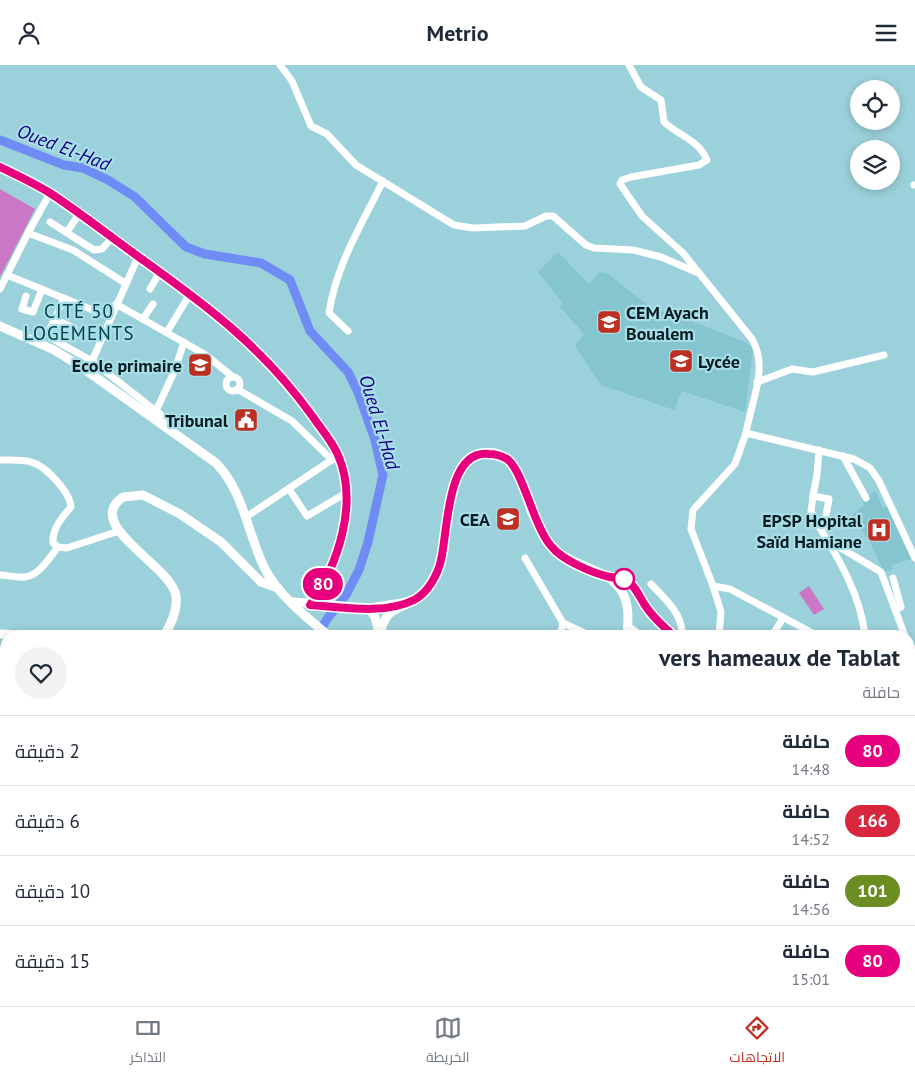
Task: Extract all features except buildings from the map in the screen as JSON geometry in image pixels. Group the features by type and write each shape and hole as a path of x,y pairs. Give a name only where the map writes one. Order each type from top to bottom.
{"main road":[{"path":"0,326 54,350 74,362 154,414 212,459 225,473 246,517 264,568 274,587"},
{"path":"199,449 231,487 256,559 274,587 293,610 308,618"},
{"path":"381,630 388,615 414,600 431,584 441,562 458,472 469,458 483,453 501,456 516,469 532,515 551,547 575,564 608,577 624,594 627,605 628,630"},
{"path":"167,630 173,620 176,607 176,595 173,586 164,573 120,531 112,515 112,508 117,501 130,495 152,498 210,534 235,554 258,579 274,587 322,630"},
{"path":"291,602 321,606 369,608 414,600"},
{"path":"308,618 310,609 321,606"},
{"path":"369,608 378,623 379,630"}],"street":[{"path":"280,65 292,81 311,126 328,134 356,165 454,225 473,229 525,226 546,216 553,216 586,245 594,248 634,250 661,257 698,273"},
{"path":"629,65 641,87 661,100 664,122 695,143 704,153 706,160 704,164 684,166 631,177 620,184 642,216 683,253 752,339 758,349 760,361 758,382 746,433 735,464 693,510 691,529 722,612 720,630"},
{"path":"0,167 50,193 190,294 238,332 276,369 298,397 335,458 346,493 339,543 325,579 310,605"},
{"path":"348,331 329,313 333,292 339,270 383,181"},
{"path":"0,289 50,193"},
{"path":"67,232 79,214"},
{"path":"50,222 94,250 102,249 112,238"},
{"path":"28,233 72,250 125,283"},
{"path":"92,361 138,257"},
{"path":"150,289 160,272"},
{"path":"7,275 110,317"},
{"path":"26,296 22,309 33,312 42,289"},
{"path":"167,332 190,294"},
{"path":"64,298 49,331 51,338 92,361 154,414 165,418"},
{"path":"116,304 211,358 230,379"},
{"path":"143,319 153,304"},
{"path":"54,319 74,328"},
{"path":"154,414 174,372 184,342"},
{"path":"758,382 792,369 813,372 884,355"},
{"path":"230,379 228,388 238,387 298,425 335,458"},
{"path":"230,379 239,379 238,387"},
{"path":"746,433 844,456 870,468 915,557"},
{"path":"819,450 811,511 854,593 861,613 864,630"},
{"path":"844,456 866,498"},
{"path":"246,517 335,458"},
{"path":"0,460 32,462 44,470 67,493 70,507 57,526 53,536 53,543 58,547 67,549 120,531"},
{"path":"289,489 307,516 346,493"},
{"path":"813,495 829,499 824,526 818,525"},
{"path":"827,540 881,572 903,630"},
{"path":"0,575 25,577 33,574 47,562 58,547"},
{"path":"525,558 564,623 579,630"},
{"path":"608,577 624,579 635,589 649,611 668,630"},
{"path":"893,578 901,607 896,609"},
{"path":"651,584 670,602 682,622 682,630"},
{"path":"713,586 730,589 806,630"},
{"path":"776,630 783,618"},
{"path":"562,630 564,623"},
{"path":"628,626 634,630"}],"shaded area":[{"path":"0,189 35,209 0,277"},
{"name":"Lycée","path":"558,252 589,284 600,272 607,273 654,310 673,314 745,342 753,349 745,412 682,391 674,410 601,385 575,346 584,334 560,307 563,303 538,272"},
{"name":"EPSP Hopital Saïd Hamiane","path":"875,491 883,508 887,506 911,559 892,565 893,569 884,572 871,544 852,515 864,506 863,501"},
{"path":"809,586 824,609 814,615 799,593"}],"waterway":[{"name":"Oued El-Had","path":"0,140 64,165 83,168 108,180 135,197 186,247 205,254 261,263 290,280 310,331 348,372 358,392 375,440 383,475 368,542 359,570 346,595 321,630"}],"bus line":[{"name":"80","path":"0,167 50,193 190,294 228,324 257,349 276,369 329,440 338,456 344,480 346,493 343,528 332,562 321,587 310,605 369,608 391,606 414,600 424,592 431,584 441,562 458,472 469,458 483,453 501,456 516,469 532,515 551,547 575,564 608,577 624,579 635,589 649,611 668,630"}],"place":[{"name":"CEM Ayach Boualem","path":"609,322"},
{"name":"Lycée","path":"681,361"},
{"name":"Ecole primaire","path":"200,365"},
{"name":"Tribunal","path":"246,420"},
{"name":"CEA","path":"508,519"},
{"name":"EPSP Hopital Saïd Hamiane","path":"879,530"}],"district":[{"name":"CITÉ 50 LOGEMENTS","path":"79,322"}]}
